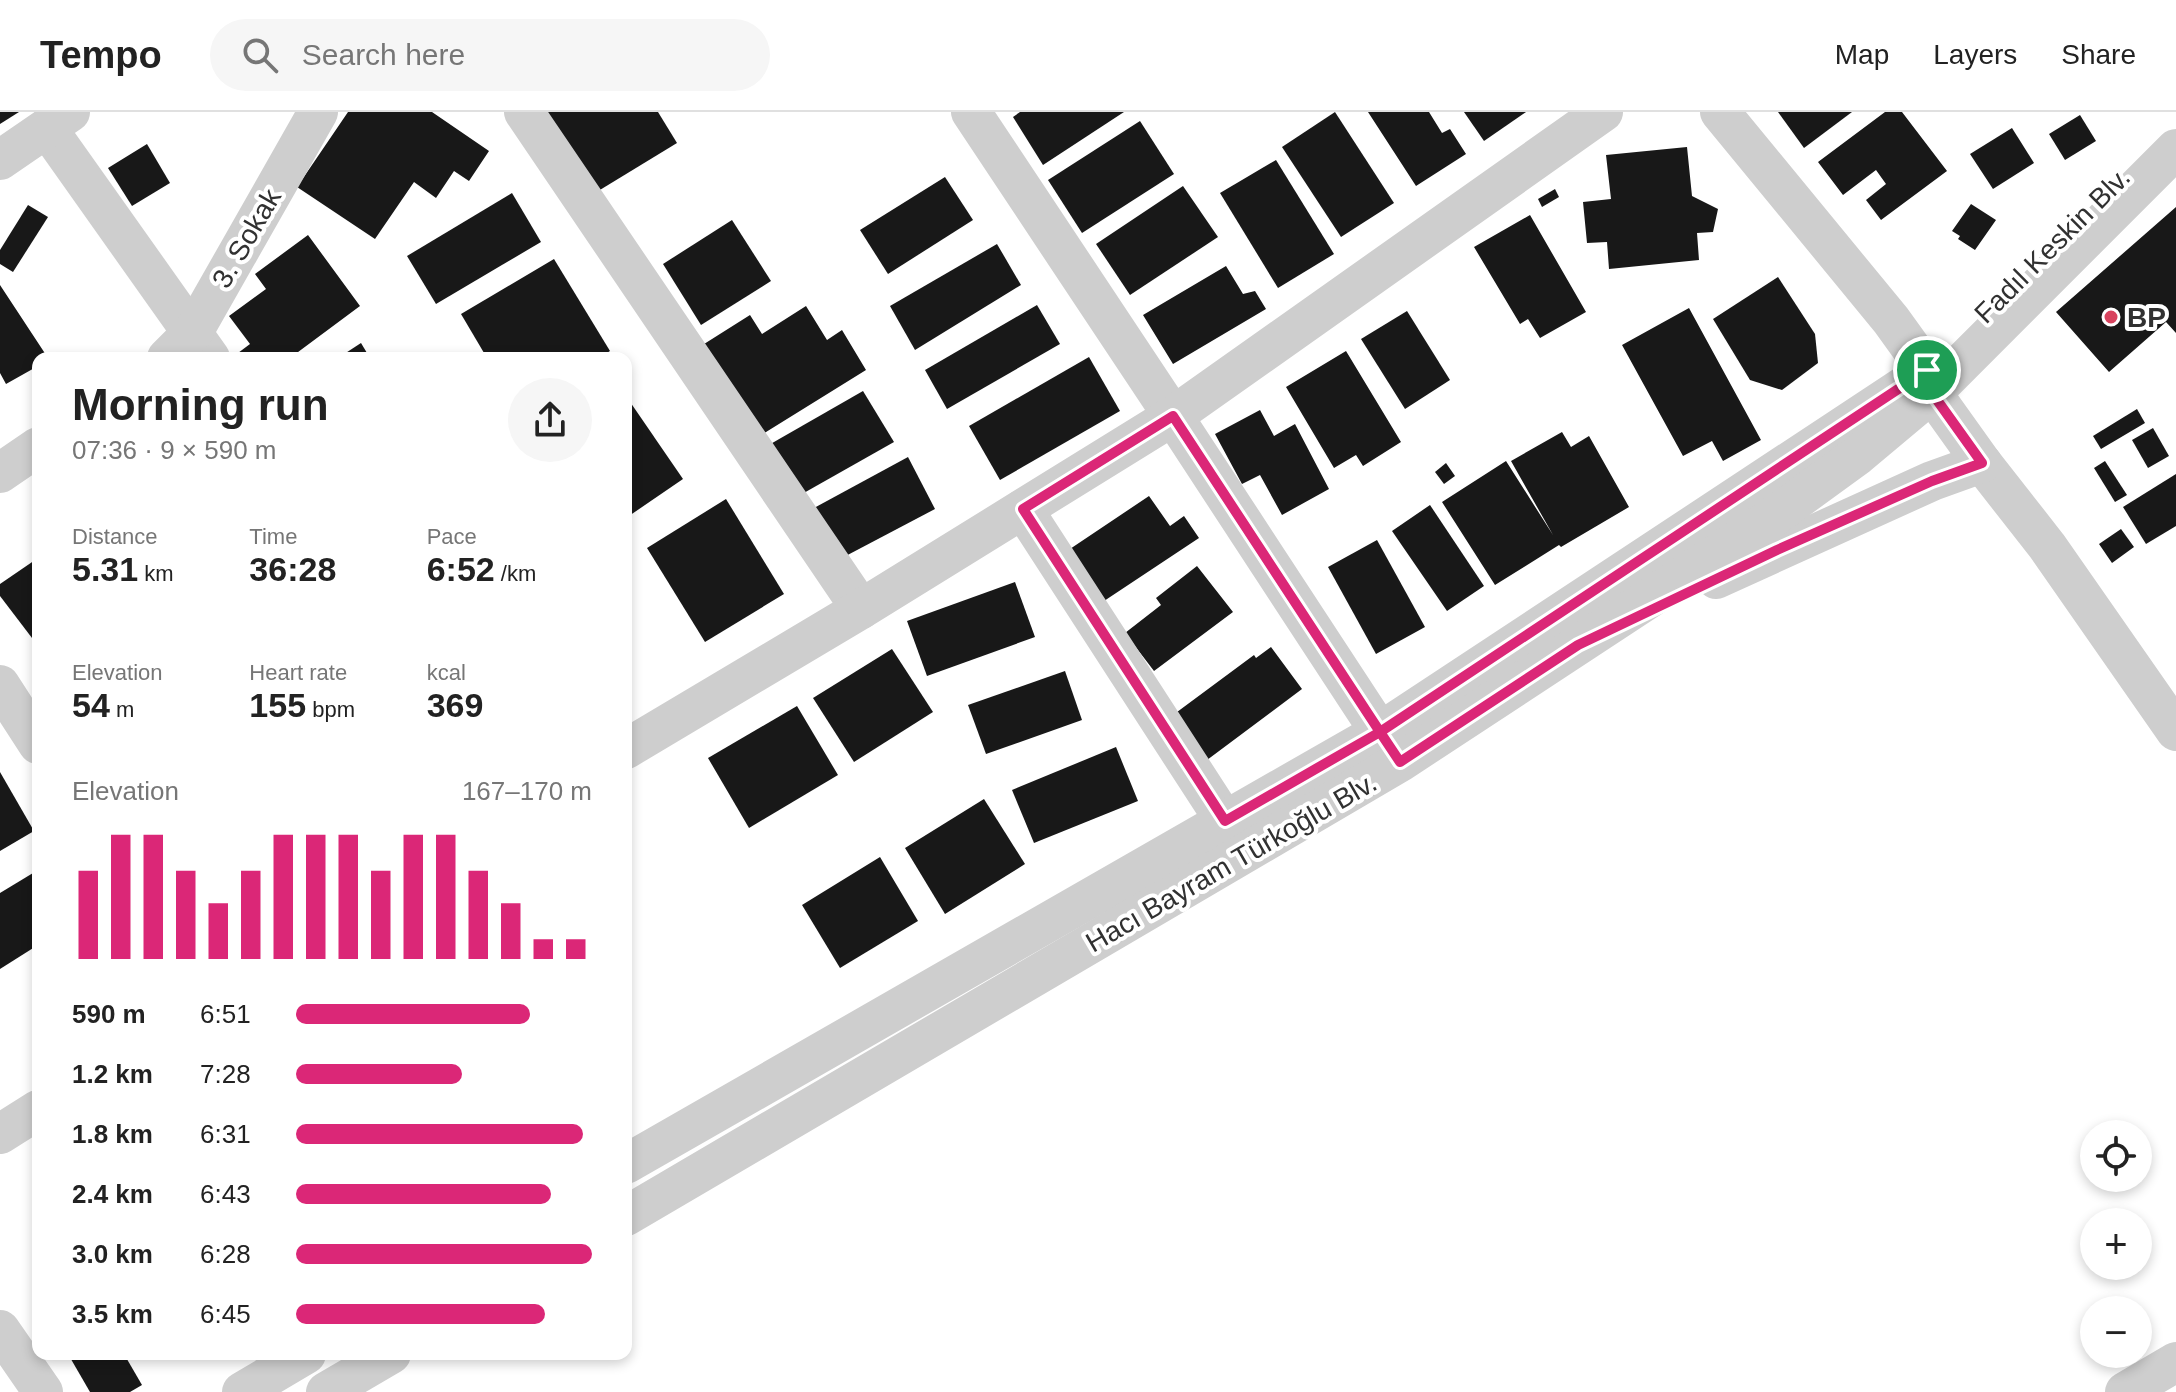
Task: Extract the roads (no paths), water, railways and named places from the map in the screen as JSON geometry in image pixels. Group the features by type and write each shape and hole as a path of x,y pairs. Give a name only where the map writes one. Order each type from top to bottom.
{"street":[{"name":"3. Sokak","path":"190,349 318,112"},
{"path":"524,112 861,609"},
{"path":"971,112 1390,747"},
{"path":"632,745 861,609 1173,416 1603,112"},
{"path":"1720,112 1891,320 1982,463 2047,546 2176,731"},
{"path":"0,160 58,120 190,349"},
{"name":"Fadıl Keskin Blv.","path":"1930,381 2176,120"},
{"name":"Fadıl Keskin Blv.","path":"1930,381 2176,149"},
{"name":"Hacı Bayram Türkoğlu Blv.","path":"632,1161 1225,821 1390,747 1578,645 1773,517 1858,455 1930,381"},
{"name":"Hacı Bayram Türkoğlu Blv.","path":"632,1212 1390,747 1930,381"},
{"path":"0,473 32,451"},
{"path":"1578,645 1805,538 1932,481 1982,463"},
{"path":"1023,509 1225,821"},
{"path":"0,685 32,735"},
{"path":"0,1134 32,1114"},
{"path":"0,1330 43,1392"},
{"path":"242,1392 296,1360"},
{"path":"326,1392 381,1360"},
{"path":"2125,1392 2176,1362"}],"place":[{"name":"BP","path":"2111,317"}]}
